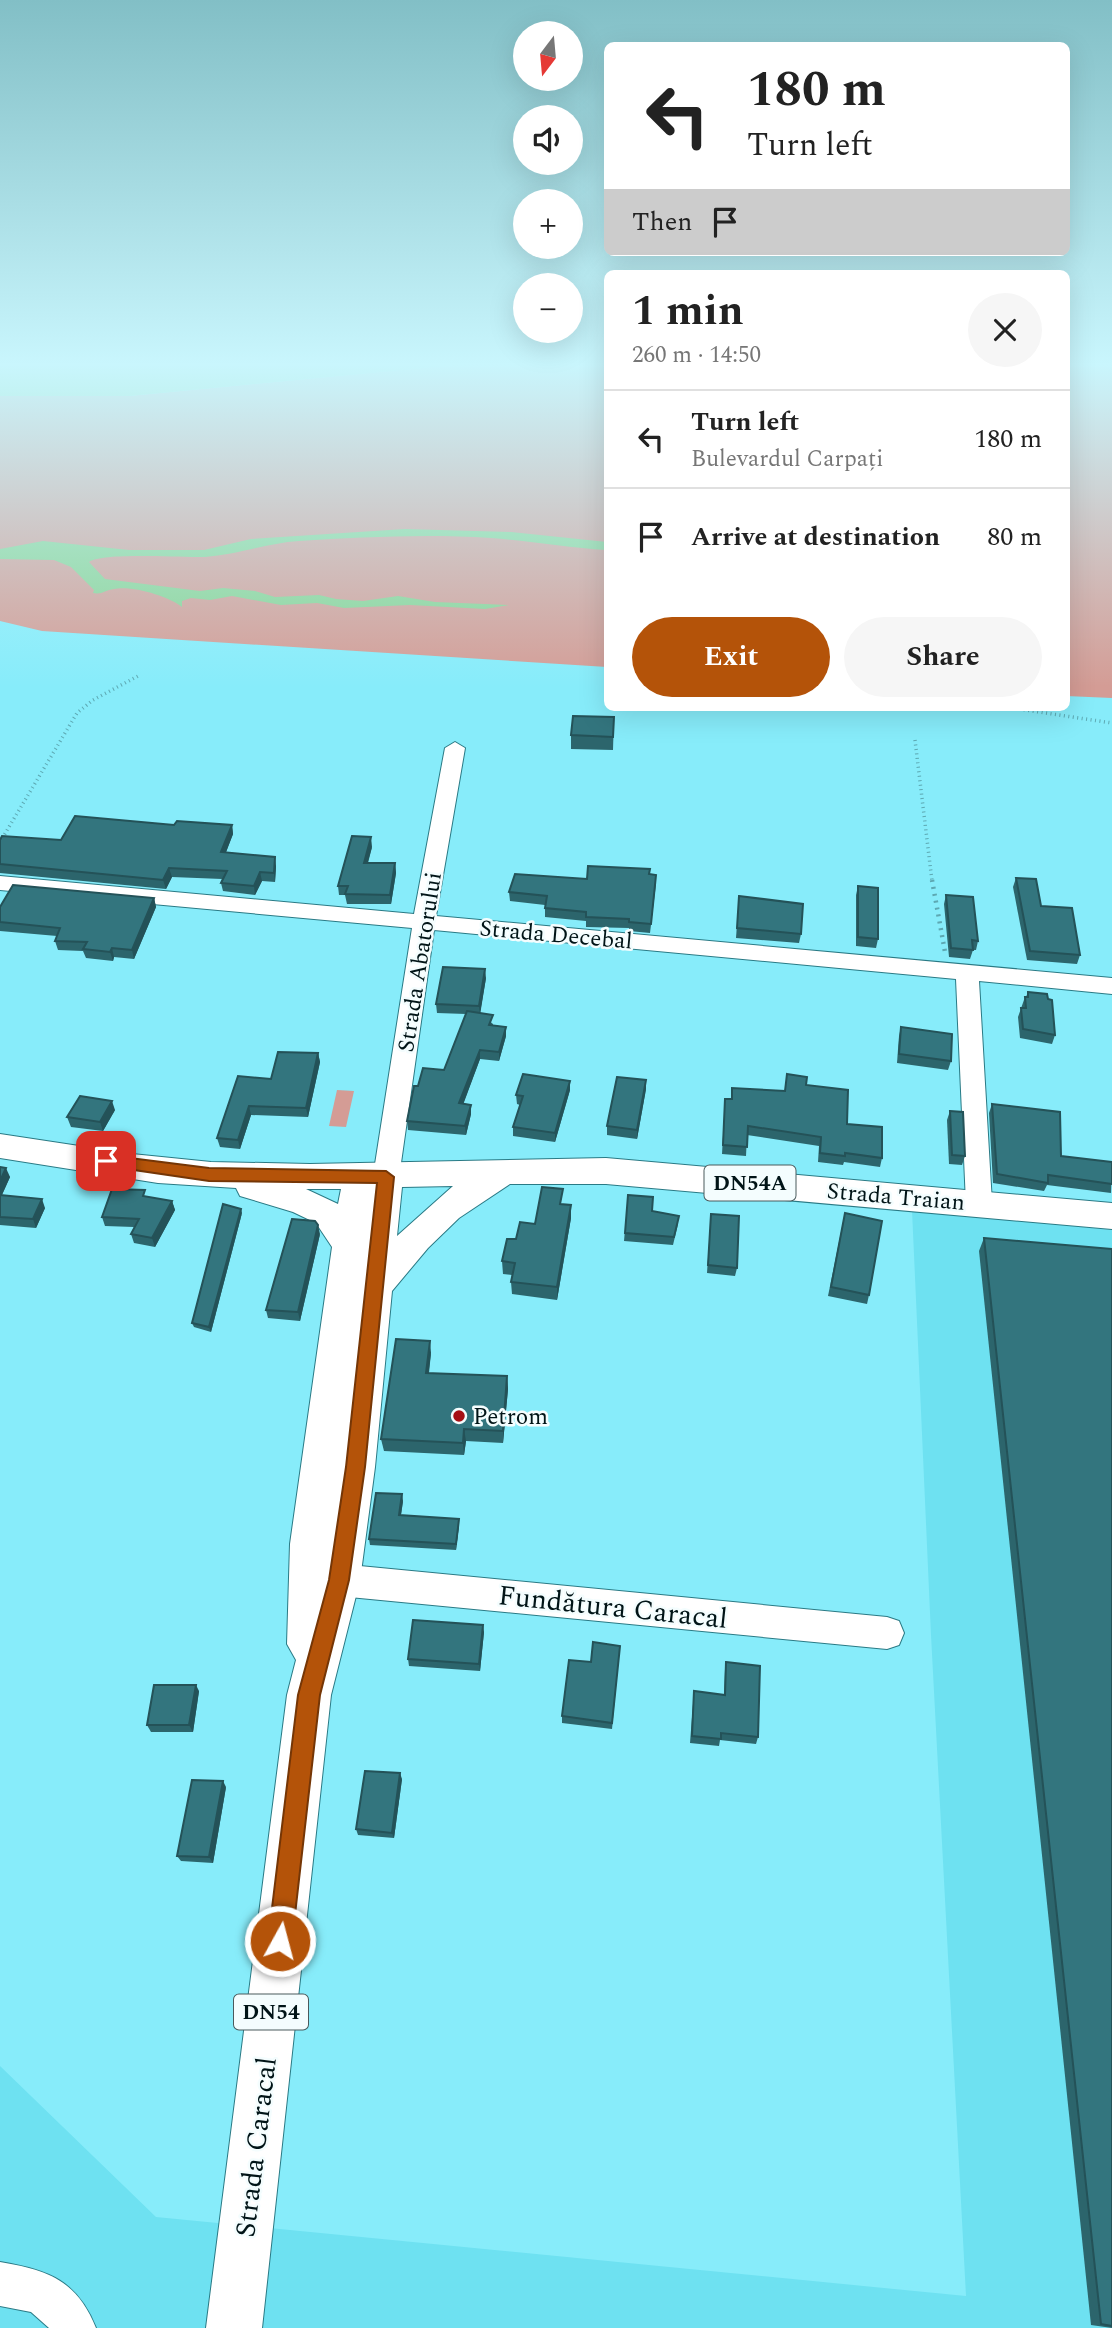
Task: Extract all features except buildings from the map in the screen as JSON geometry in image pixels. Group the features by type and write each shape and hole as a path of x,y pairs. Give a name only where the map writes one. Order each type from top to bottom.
{"main road":[{"path":"0,1146 209,1174 304,1202 328,1214 350,1245"},
{"name":"Strada Traian","path":"209,1174 372,1177 606,1171 1112,1216"},
{"path":"359,1286 471,1187 505,1172"},
{"name":"DN54","path":"309,1695 310,1544 324,1437 359,1286 350,1245 372,1177"},
{"name":"Strada Caracal","path":"234,2328 309,1695 339,1580 355,1467 359,1286 372,1177"}],"street":[{"name":"Strada Abatorului","path":"372,1177 424,922 455,748"},
{"name":"Strada Decebal","path":"0,883 1112,986"},
{"path":"957,971 979,1203"},
{"path":"324,1437 355,1467"},
{"name":"Fundătura Caracal","path":"339,1580 887,1633"},
{"path":"0,2284 37,2289 67,2313 74,2328"}],"path":[{"path":"0,842 77,713 93,699 140,675"},
{"path":"1032,711 1112,723"},
{"path":"915,740 932,880 957,971"}],"shaded area":[{"path":"0,470 604,470 604,667 42,631 0,621"},
{"path":"1070,470 1112,470 1112,698 1070,696"},
{"path":"405,529 511,532 604,542 604,550 491,538 347,538 287,542 205,557 126,556 89,562 105,579 200,591 223,588 255,591 275,597 319,595 363,601 398,596 435,602 509,605 485,609 410,605 344,608 317,603 281,605 232,596 210,600 191,598 182,601 182,607 168,599 140,590 121,588 93,593 94,590 71,567 54,560 0,559 0,549 43,541 129,550 204,550 251,539"},
{"path":"337,1090 354,1091 346,1127 329,1126"},
{"path":"912,1210 1112,1230 1112,2328 0,2328 0,2066 156,2217 966,2296 931,1635"}],"place":[{"name":"Petrom","path":"459,1416"}],"route":[{"path":"106,1161 209,1174 386,1177 355,1467 339,1580 309,1695 280,1941"}]}
